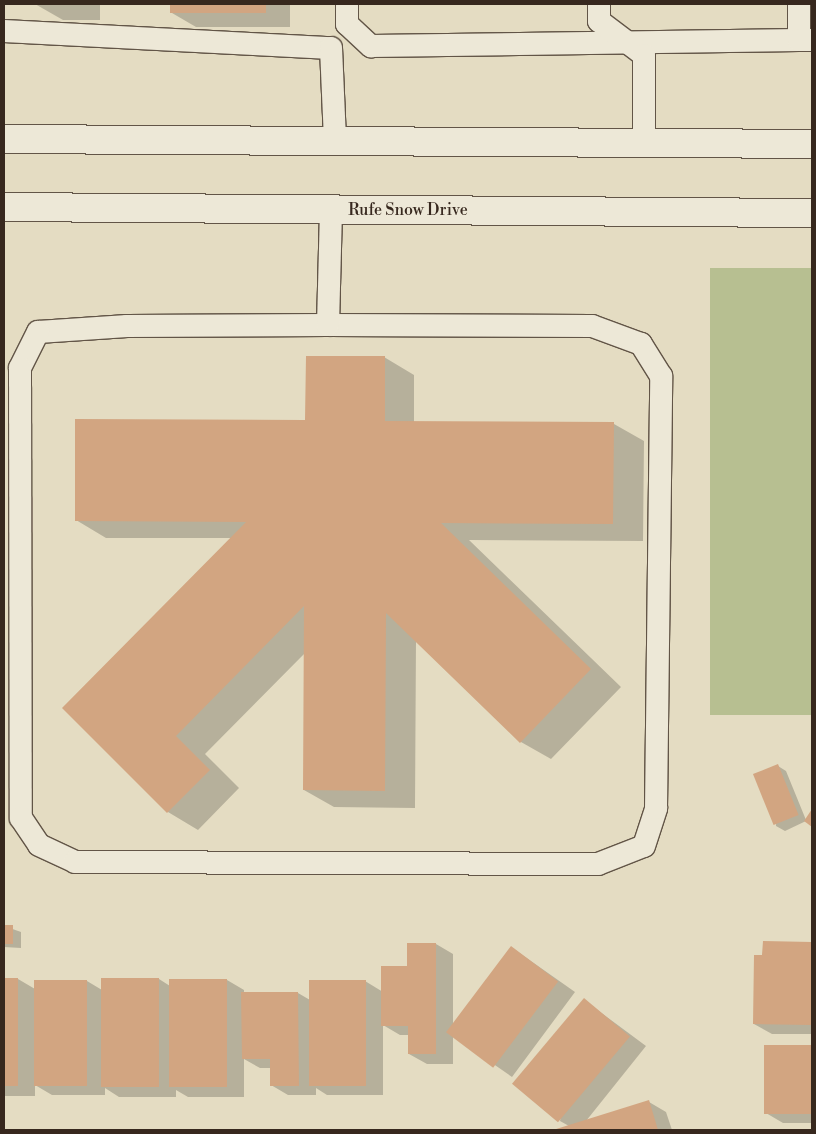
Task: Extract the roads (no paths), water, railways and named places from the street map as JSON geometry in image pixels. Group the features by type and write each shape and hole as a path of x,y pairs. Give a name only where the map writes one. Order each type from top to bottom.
{"main road":[{"path":"4,138 812,144"},
{"name":"Rufe Snow Drive","path":"4,207 812,213"}],"lane":[{"path":"347,4 347,24 371,46 805,40 799,4"},
{"path":"599,4 599,21 644,55 644,143"},
{"path":"4,31 332,48 335,141"},
{"path":"328,325 331,210"},
{"path":"328,325 592,326 641,344 661,376 656,808 644,846 598,864 76,862 40,845 21,818 20,368 38,332 127,326 328,325"}]}
